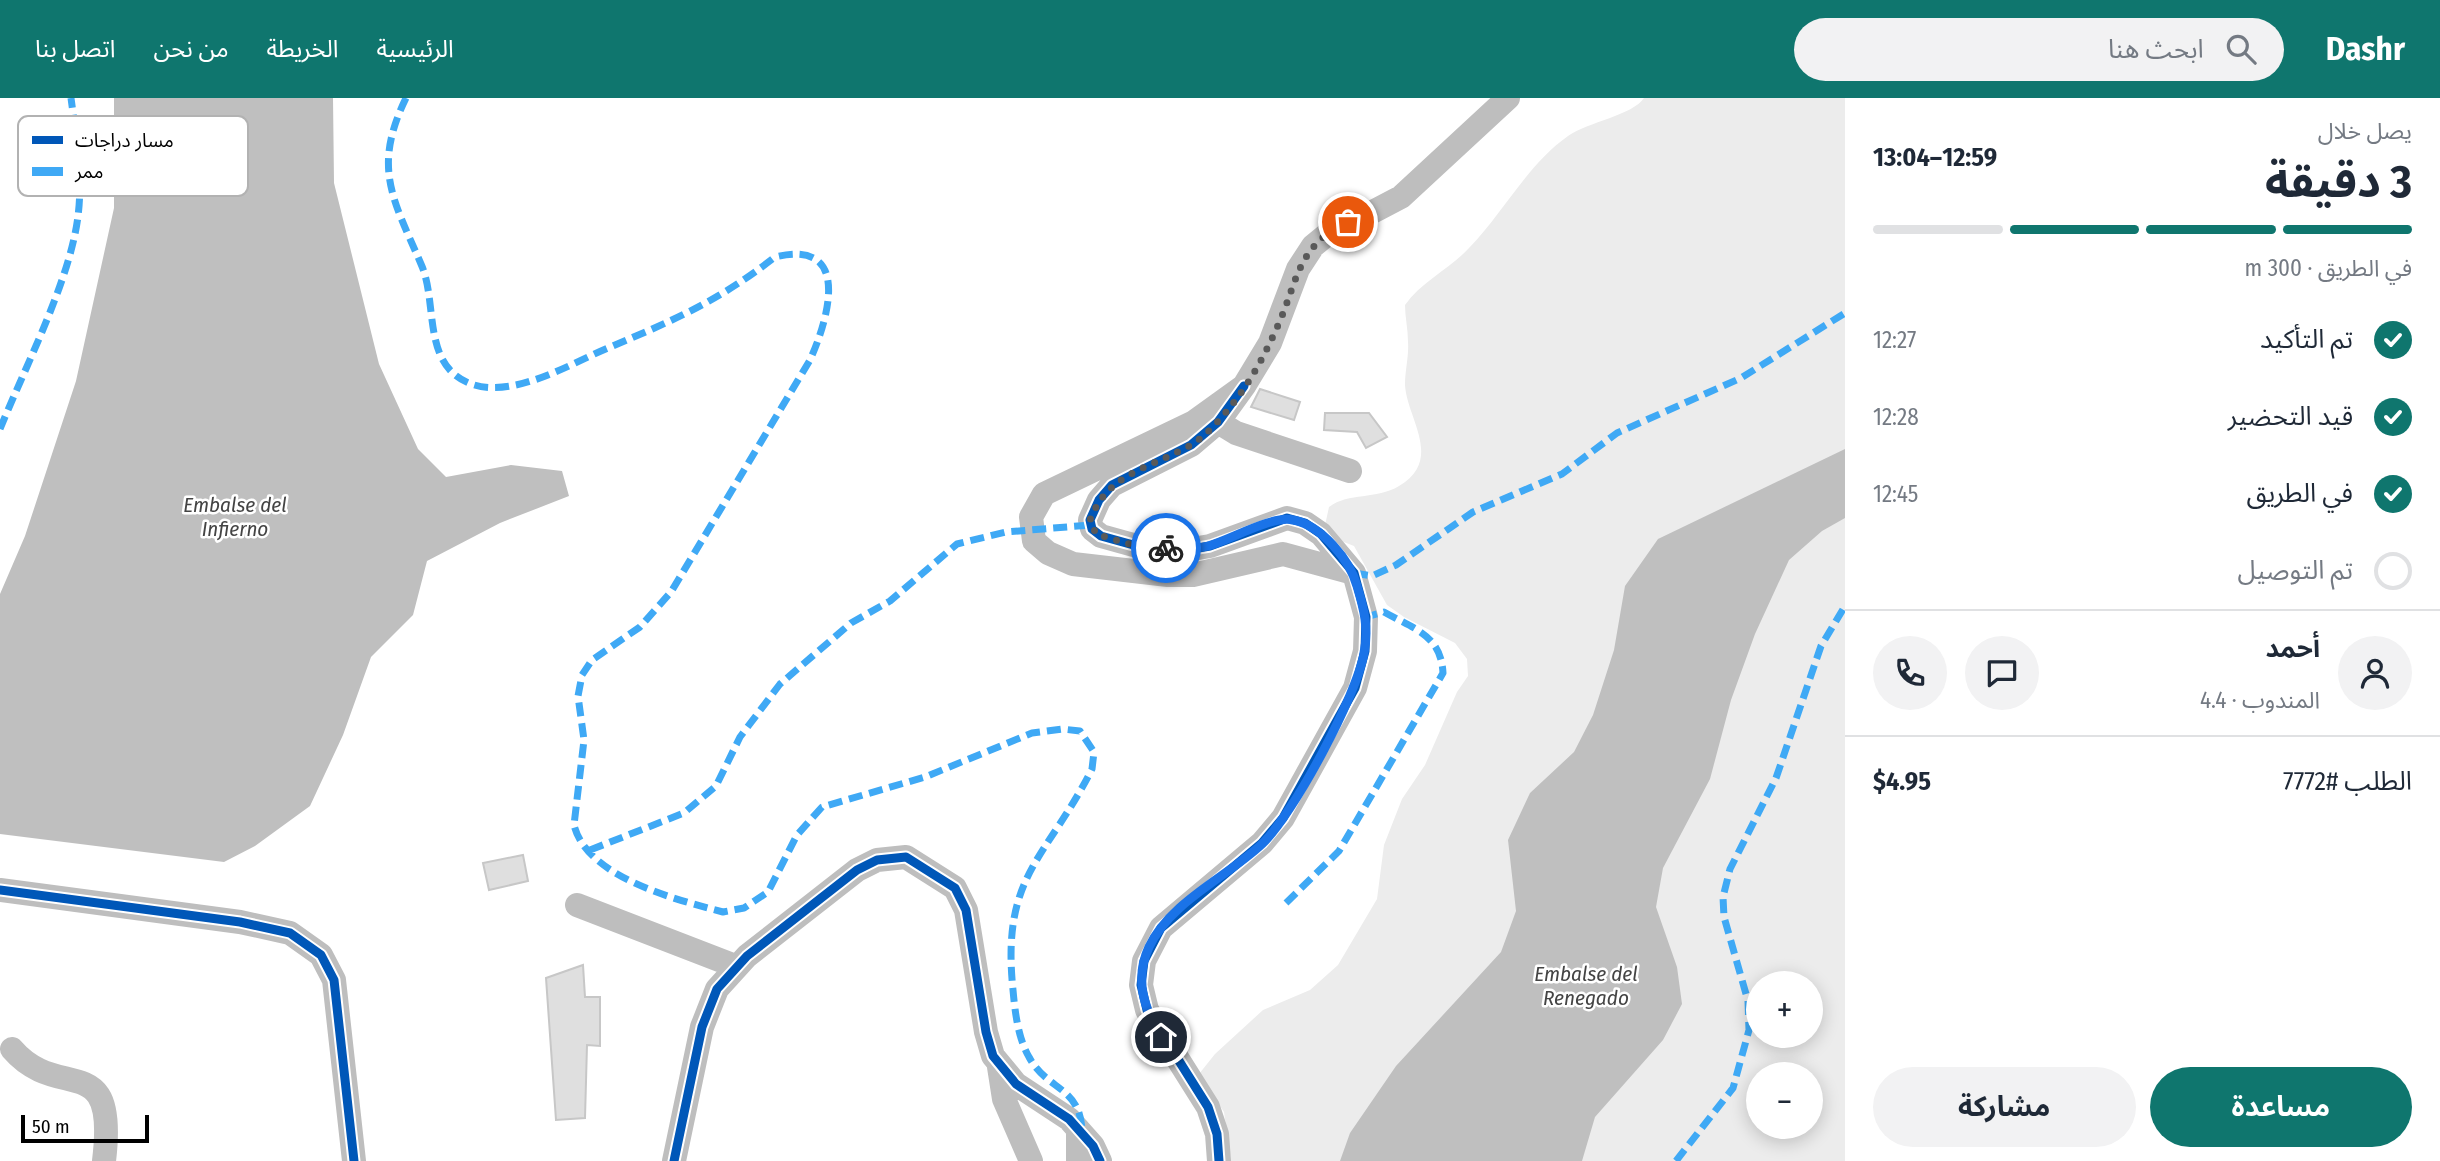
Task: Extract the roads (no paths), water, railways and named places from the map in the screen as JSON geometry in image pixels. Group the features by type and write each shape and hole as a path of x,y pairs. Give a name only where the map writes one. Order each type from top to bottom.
{"street":[{"path":"1219,1161 1217,1133 1208,1107 1147,1010 1141,985 1144,961 1153,938 1170,918 1273,832 1355,688 1365,651 1366,617 1353,573 1321,534 1305,523 1287,519 1210,546 1186,550 1136,546 1101,536 1092,529 1090,520 1095,508 1112,485 1191,445 1218,422 1270,344 1298,269 1313,246 1335,228 1401,197 1508,98"},
{"path":"1244,386 1194,422 1044,494 1031,517 1034,541 1048,553 1073,564 1168,575 1193,575 1283,554 1353,573"},
{"path":"1218,422 1237,433 1350,471"},
{"path":"674,1161 706,1014 718,989 735,966 857,870 877,860 906,857 949,883 964,902 989,1044 999,1067 1004,1099 1031,1161"},
{"path":"0,890 240,922 290,933 306,941 326,960 334,980 354,1161"},
{"path":"576,905 735,966"},
{"path":"12,1049 35,1068 82,1080 94,1088 103,1104 104,1161"},
{"path":"999,1067 1016,1084 1056,1108 1078,1129 1100,1161"},
{"path":"1078,1129 1078,1161"}],"water":[{"name":"Embalse del Infierno","path":"114,98 333,98 334,183 379,364 418,449 446,477 511,465 562,471 569,496 500,523 427,561 413,615 371,657 343,735 310,806 255,846 224,862 0,834 0,594 25,536 76,381 114,208 114,196 248,196 248,116 114,116"},
{"name":"Embalse del Renegado","path":"1845,449 1845,518 1822,531 1789,560 1755,634 1731,700 1710,779 1663,868 1656,907 1677,967 1682,1004 1663,1040 1595,1117 1582,1161 1340,1161 1350,1133 1396,1066 1501,952 1516,911 1508,840 1530,793 1574,752 1593,715 1614,650 1625,586 1658,539"}]}
